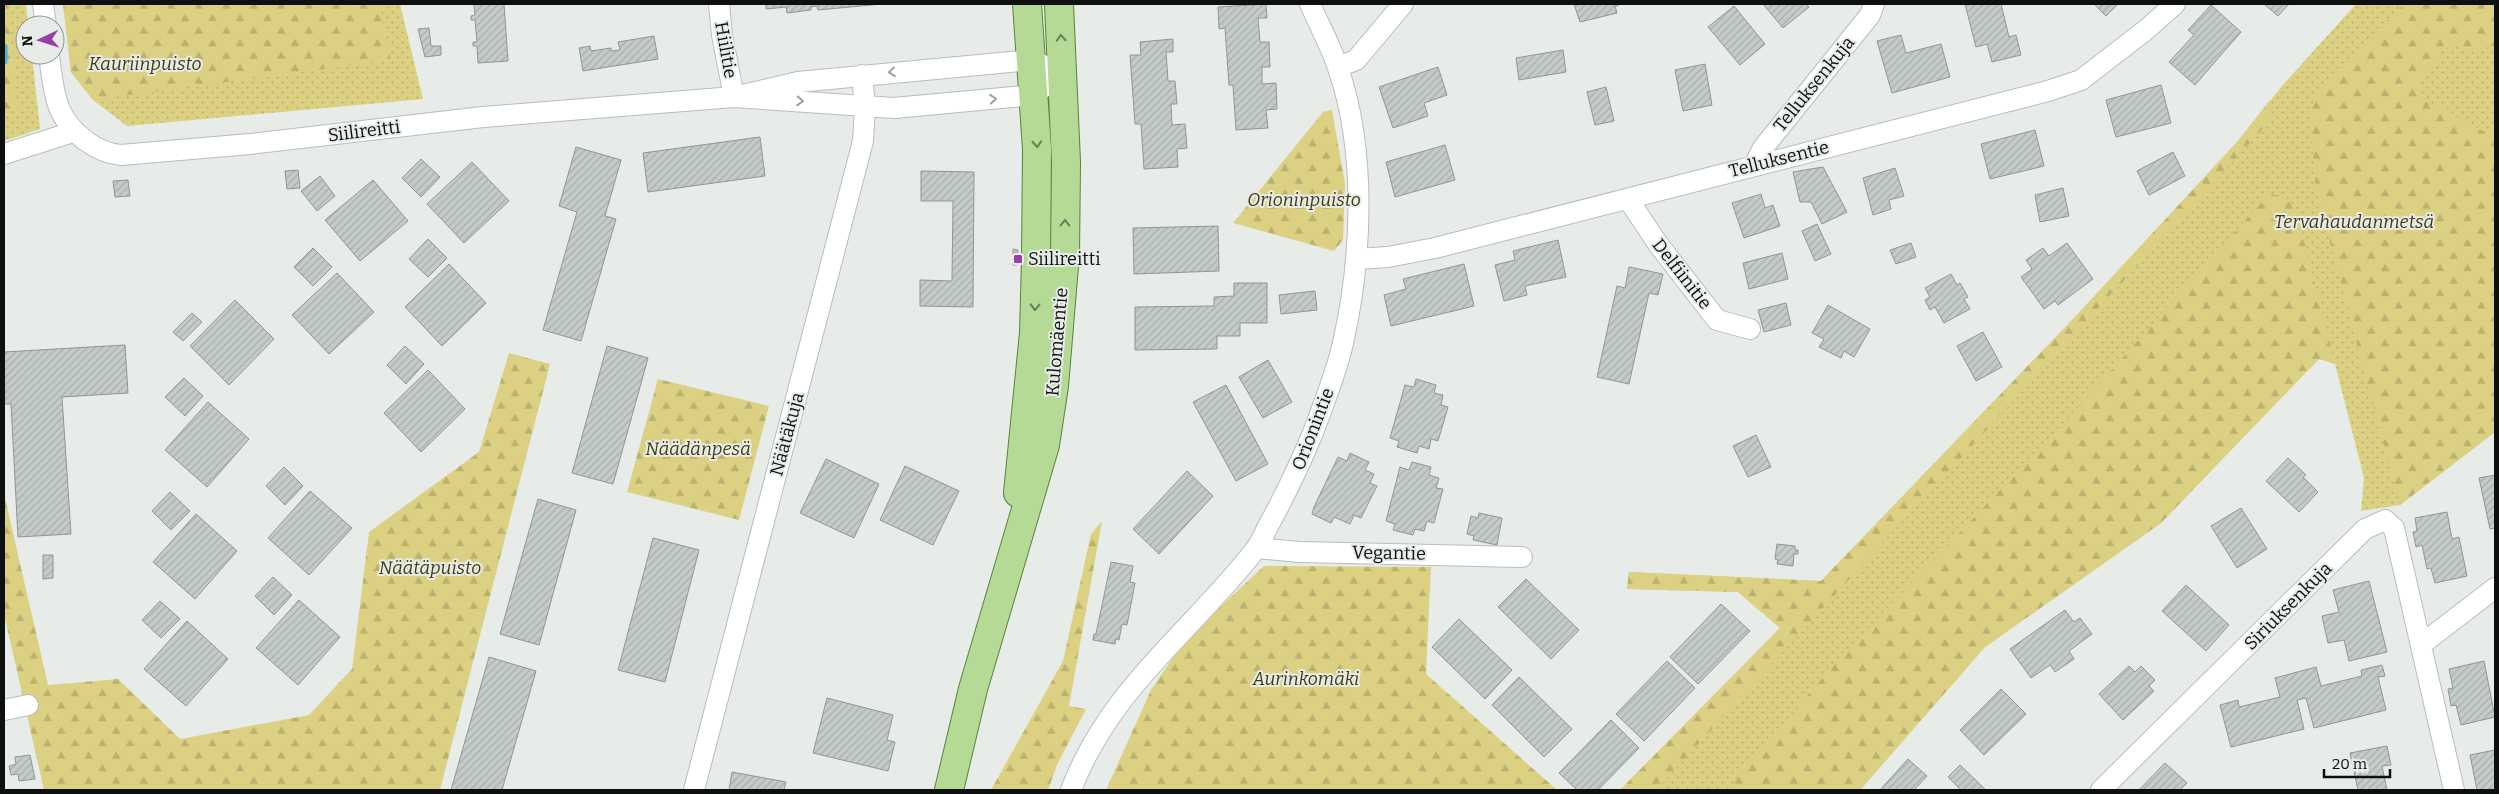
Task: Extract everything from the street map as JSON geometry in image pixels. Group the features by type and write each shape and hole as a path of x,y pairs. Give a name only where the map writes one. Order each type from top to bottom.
{"main road":[{"name":"Kulomäentie","path":"1013,554 1034,333 1037,149 1027,4"},
{"name":"Kulomäentie","path":"949,790 973,689 1045,445 1054,386 1065,254 1066,162 1059,4"},
{"name":"Kulomäentie","path":"933,790 973,689"}],"street":[{"name":"Hiilitie","path":"719,4 722,35 734,97"},
{"name":"Orionintie","path":"1071,790 1094,740 1114,708 1147,668 1256,548 1298,470 1320,414 1343,345 1357,259 1358,201 1355,155 1349,114 1338,67 1310,4"},
{"path":"1338,67 1356,60 1402,4"},
{"name":"Telluksenkuja","path":"1755,164 1763,148 1870,15 1874,4"},
{"name":"Telluksentie","path":"1357,259 1388,257 1435,248 1628,199 1755,164 1932,121 2080,80 2147,29 2175,4"},
{"name":"Siilireitti","path":"73,132 92,146 109,154 121,155 250,144 483,117 734,97 798,82 1031,60 1062,73"},
{"path":"4,154 73,132 60,113 54,95 50,65"},
{"path":"1034,96 1062,73"},
{"name":"Näätäkuja","path":"694,790 863,141 865,107 862,75"},
{"name":"Siilireitti","path":"734,97 894,108 1034,96"},
{"name":"Delfiinitie","path":"1628,199 1658,244 1717,320 1750,329"},
{"name":"Siriuksenkuja","path":"2101,790 2365,529 2385,520 2394,528 2422,644"},
{"name":"Vegantie","path":"1256,548 1300,552 1522,557"},
{"path":"2454,790 2422,644 2495,588"},
{"path":"4,710 28,705"}],"green space":[{"path":"4,4 26,4 27,15 15,15 15,65 33,65 40,129 4,141"},
{"path":"4,4 8,4 18,108 4,113"},
{"name":"Kauriinpuisto","path":"63,4 400,4 423,99 127,126 93,100 71,72"},
{"name":"Kauriinpuisto","path":"63,4 379,4 391,60 93,100 71,72"},
{"name":"Tervahaudanmetsä","path":"2356,4 2495,4 2495,432 2400,505 2361,511 2364,478 2335,364 2319,359 2161,523 1985,647 1860,790 1620,790 1780,628 1738,592 1627,589 1629,572 1821,581 2074,318 2237,142 2282,86"},
{"path":"2404,4 2495,4 2495,46 2466,51 2459,41 2440,52 2435,67 2419,84 2424,100 2485,132 2495,127 2495,432 2400,505 2316,190 2310,111 2317,91"},
{"path":"2270,100 2270,121 1656,790 1620,790 1780,628 1738,592 1627,589 1629,572 1821,581 2074,318 2237,142"},
{"name":"Orioninpuisto","path":"1332,110 1345,184 1343,240 1334,251 1233,223 1323,112"},
{"path":"2269,194 2285,196 2296,209 2335,363 2318,359 2161,523 1985,647 1860,790 1727,790 1837,661 2066,421"},
{"name":"Näätäpuisto","path":"509,353 550,364 440,790 44,790 4,614 4,494 48,685 118,679 180,739 309,715 352,669 369,532 479,452"},
{"name":"Näädänpesä","path":"658,379 769,406 739,520 627,492"},
{"path":"1102,521 1069,706 1086,709 1057,765 1048,790 991,790 1063,661 1091,534"},
{"name":"Aurinkomäki","path":"1264,566 1431,567 1426,674 1557,790 1106,790 1151,690 1174,656 1220,607"}],"building":[{"path":"474,4 504,4 508,61 478,63 477,46 473,46 473,42 477,42 475,20 471,20 471,16 475,15"},
{"path":"766,4 882,4 818,10 817,6 811,7 811,10 787,13 786,7 766,9"},
{"path":"1266,4 1267,18 1258,18 1260,42 1269,42 1270,67 1262,67 1262,84 1276,83 1277,109 1266,110 1268,128 1236,130 1233,85 1229,85 1225,28 1219,29 1218,7"},
{"path":"1574,4 1618,4 1618,6 1615,6 1617,13 1580,22"},
{"path":"1763,4 1806,4 1809,7 1783,28"},
{"path":"1965,4 2001,4 2009,37 2016,35 2021,55 1992,62 1987,44 1976,47"},
{"path":"2094,4 2118,4 2106,16"},
{"path":"2264,4 2289,4 2278,16"},
{"path":"2211,5 2241,32 2195,85 2169,62 2194,35 2188,30"},
{"path":"1734,6 1765,44 1740,65 1708,27"},
{"path":"429,28 431,46 441,46 441,55 425,57 418,29"},
{"path":"1901,35 1906,53 1941,44 1950,77 1892,93 1877,41"},
{"path":"654,36 658,59 583,71 579,48 590,46 591,51 611,48 611,51 620,50 618,42"},
{"path":"1173,39 1173,52 1166,52 1168,81 1175,81 1177,104 1171,104 1172,125 1185,124 1187,148 1177,149 1178,167 1144,169 1141,124 1135,124 1130,55 1141,55 1140,42"},
{"path":"1563,50 1566,72 1519,80 1516,58"},
{"path":"1705,64 1712,105 1683,111 1675,70"},
{"path":"1438,67 1447,95 1424,103 1428,116 1393,128 1379,87"},
{"path":"2161,85 2171,123 2116,137 2106,100"},
{"path":"1606,87 1614,121 1595,125 1587,92"},
{"path":"2035,130 2044,166 1990,179 1981,144"},
{"path":"760,137 765,176 648,192 643,153"},
{"path":"1445,145 1455,180 1395,197 1386,162"},
{"path":"576,147 621,160 605,216 616,219 581,341 543,330 577,212 559,206"},
{"path":"2173,152 2185,176 2149,195 2137,171"},
{"path":"421,159 440,177 421,197 402,178"},
{"path":"472,162 509,201 464,243 427,204"},
{"path":"1823,167 1847,212 1822,224 1811,202 1800,202 1793,172"},
{"path":"1895,168 1904,196 1889,200 1891,209 1873,215 1863,178"},
{"path":"298,170 300,188 287,189 285,171"},
{"path":"921,171 974,172 973,307 920,306 920,280 952,281 953,201 921,201"},
{"path":"320,176 335,196 317,211 301,191"},
{"path":"128,180 130,196 115,197 113,181"},
{"path":"373,180 408,221 360,261 325,220"},
{"path":"2063,188 2069,216 2040,222 2035,195"},
{"path":"1761,194 1765,208 1773,205 1780,226 1744,238 1732,203"},
{"path":"1817,224 1831,254 1815,261 1802,231"},
{"path":"1218,226 1219,271 1134,274 1133,228"},
{"path":"428,239 447,258 428,277 409,259"},
{"path":"1558,240 1566,277 1525,286 1527,295 1504,301 1495,265 1515,260 1513,251"},
{"path":"1911,243 1916,257 1896,264 1890,250"},
{"path":"2067,243 2093,279 2058,305 2055,301 2044,309 2021,277 2032,269 2026,260 2043,248 2049,256"},
{"path":"313,248 332,267 313,286 294,267"},
{"path":"1013,249 1018,250 1017,265 1013,265"},
{"path":"1782,253 1788,279 1749,289 1743,263"},
{"path":"449,264 486,303 442,346 405,307"},
{"path":"1464,264 1474,306 1391,326 1384,295 1406,289 1403,279"},
{"path":"1629,267 1663,274 1658,295 1649,293 1629,384 1597,377 1617,286 1625,288"},
{"path":"337,273 374,312 329,354 292,315"},
{"path":"1951,274 1957,285 1960,283 1968,297 1964,299 1970,309 1944,323 1935,307 1930,310 1925,300 1930,297 1925,288"},
{"path":"1234,283 1267,283 1267,323 1240,323 1240,336 1217,336 1217,349 1135,350 1135,307 1214,306 1214,297 1234,296"},
{"path":"1315,291 1317,310 1281,314 1279,295"},
{"path":"235,300 274,339 229,385 190,346"},
{"path":"1786,303 1791,325 1764,332 1758,310"},
{"path":"1828,305 1870,329 1854,357 1844,351 1841,358 1819,347 1824,339 1812,333"},
{"path":"192,313 202,322 183,341 173,332"},
{"path":"1983,332 2002,367 1976,381 1957,346"},
{"path":"125,345 128,393 62,397 71,534 18,537 11,404 4,404 4,352"},
{"path":"405,346 424,364 406,384 387,365"},
{"path":"607,346 648,358 613,484 572,473"},
{"path":"1268,360 1292,402 1263,418 1239,377"},
{"path":"428,370 465,409 421,452 384,413"},
{"path":"184,378 203,396 185,416 165,397"},
{"path":"1416,379 1436,385 1434,393 1443,395 1441,405 1448,407 1438,441 1431,439 1429,449 1419,446 1417,453 1397,447 1399,441 1390,438 1405,385 1414,387"},
{"path":"1226,385 1268,464 1236,481 1193,402"},
{"path":"208,402 249,439 207,487 165,450"},
{"path":"1756,435 1771,467 1748,477 1733,446"},
{"path":"1350,453 1369,462 1365,470 1374,474 1370,483 1377,486 1361,518 1354,515 1350,524 1334,517 1331,523 1312,514 1338,457 1347,461"},
{"path":"2288,458 2306,475 2303,477 2318,492 2299,512 2266,481"},
{"path":"826,459 879,484 854,538 800,513"},
{"path":"1412,462 1431,467 1429,475 1439,478 1436,488 1443,489 1434,523 1427,521 1424,531 1415,529 1413,535 1393,530 1395,524 1386,521 1400,467 1409,470"},
{"path":"905,466 959,491 933,545 880,520"},
{"path":"284,467 303,486 285,505 266,486"},
{"path":"1187,471 1213,496 1159,554 1133,529"},
{"path":"2495,475 2495,528 2490,529 2479,478"},
{"path":"310,491 352,528 309,575 268,538"},
{"path":"170,492 190,511 171,530 152,511"},
{"path":"538,499 576,510 539,645 500,634"},
{"path":"2241,508 2267,549 2237,568 2211,526"},
{"path":"2447,512 2452,539 2459,537 2467,576 2435,583 2431,568 2427,569 2422,545 2416,547 2413,532 2417,531 2415,518"},
{"path":"1479,513 1502,518 1497,545 1473,540 1474,536 1467,534 1471,516 1478,518"},
{"path":"196,514 237,551 195,599 153,562"},
{"path":"653,538 699,550 665,682 618,670"},
{"path":"1777,544 1795,546 1795,550 1798,550 1798,554 1794,554 1793,566 1777,564 1778,560 1775,559"},
{"path":"43,555 53,555 53,578 43,579"},
{"path":"1111,562 1133,566 1130,582 1135,583 1127,625 1122,624 1119,640 1116,639 1115,644 1093,640 1094,634 1096,634"},
{"path":"273,577 292,595 274,615 255,596"},
{"path":"1526,579 1579,630 1551,659 1498,607"},
{"path":"2369,581 2387,652 2349,661 2344,640 2328,643 2322,616 2339,612 2333,590"},
{"path":"2186,585 2229,625 2206,651 2162,611"},
{"path":"299,600 340,637 298,685 256,648"},
{"path":"160,601 180,619 161,638 142,620"},
{"path":"1721,604 1750,631 1698,684 1670,657"},
{"path":"2065,610 2074,622 2080,618 2092,634 2069,651 2074,659 2055,672 2050,665 2031,678 2010,649"},
{"path":"1459,619 1512,670 1485,699 1432,647"},
{"path":"187,621 228,659 186,706 144,669"},
{"path":"489,657 536,671 502,790 451,790"},
{"path":"1667,661 1695,688 1644,741 1616,714"},
{"path":"2484,661 2495,717 2461,725 2456,705 2451,706 2448,689 2453,688 2449,669"},
{"path":"2382,665 2385,676 2378,677 2386,710 2314,728 2306,698 2297,700 2304,729 2231,747 2220,705 2238,700 2239,707 2280,697 2275,678 2316,667 2321,686 2362,676 2361,670"},
{"path":"2129,666 2135,672 2141,666 2155,680 2149,686 2154,691 2123,720 2099,694"},
{"path":"1519,677 1572,729 1544,757 1492,705"},
{"path":"2001,689 2026,714 1984,755 1960,730"},
{"path":"827,698 893,715 887,740 895,742 888,771 813,753"},
{"path":"1611,720 1639,748 1598,790 1577,790 1559,773"},
{"path":"2387,746 2391,765 2382,766 2387,790 2358,790 2350,753"},
{"path":"2495,750 2495,790 2477,790 2470,755"},
{"path":"30,755 35,779 19,781 18,774 11,775 9,766 16,764 15,757"},
{"path":"1908,759 1927,776 1914,790 1880,790"},
{"path":"2165,763 2187,783 2180,790 2139,790"},
{"path":"1960,765 1986,790 1961,790 1948,777"},
{"path":"732,772 786,782 784,790 729,790"}],"waterway":[{"path":"4,47 4,61"}],"place":[{"name":"Siilireitti","path":"1018,259"}]}
